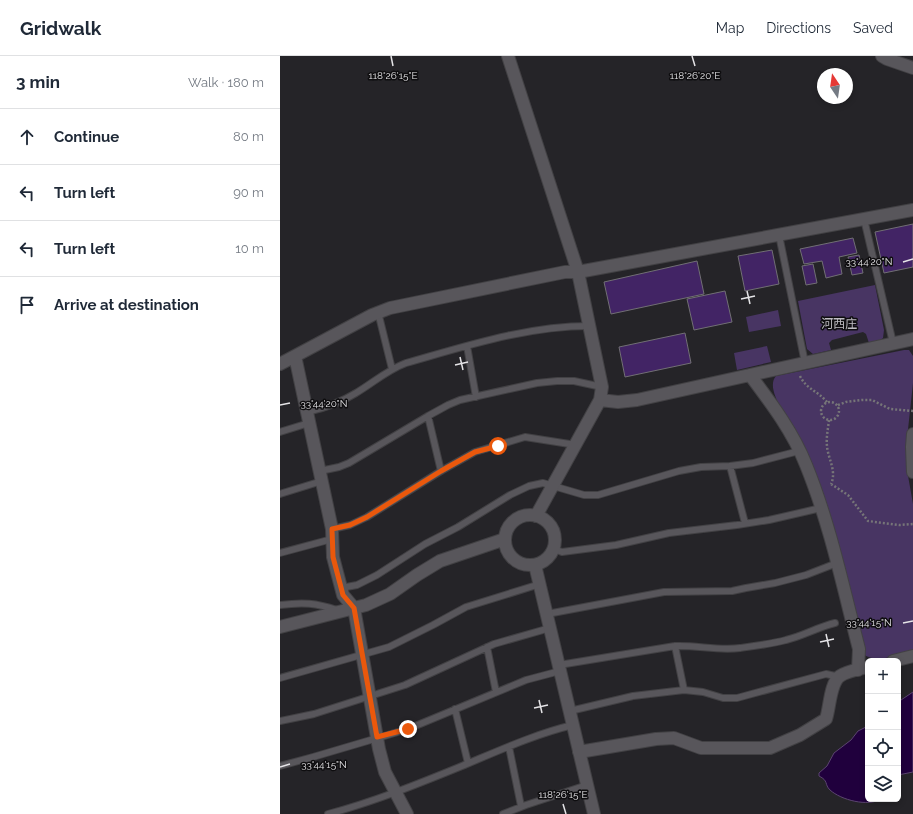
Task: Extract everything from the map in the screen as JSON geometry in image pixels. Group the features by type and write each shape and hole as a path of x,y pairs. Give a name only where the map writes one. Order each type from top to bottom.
{"street":[{"path":"508,56 578,272 602,387 600,400 536,516"},
{"path":"882,56 913,68"},
{"path":"280,364 378,312 390,308 564,272 578,272 913,210"},
{"path":"600,400 618,402 637,400 913,339"},
{"path":"295,356 332,534 333,557 343,595 354,608 377,737 385,772 407,814"},
{"path":"579,752 656,739 674,738 701,748 770,748 800,735 826,719 830,707 832,688 840,676 863,669 827,525 806,464 781,417 750,375"},
{"path":"913,440 913,472"},
{"path":"528,515 536,516 544,519 554,532 554,549 543,562 535,565 523,564 512,558 508,551 505,539 508,528 513,522 520,517 528,515"},
{"path":"280,627 342,612 366,604 390,594 416,575 440,561 505,539"},
{"path":"535,565 587,784 591,813"},
{"path":"901,659 913,656"}],"lane":[{"path":"864,219 893,343"},
{"path":"779,235 801,363"},
{"path":"378,312 392,369"},
{"path":"280,432 356,393 392,369 406,363 515,334 572,326 590,326"},
{"path":"467,346 476,396"},
{"path":"280,494 348,463 428,416 460,400 537,383 557,381 574,381 602,387"},
{"path":"428,416 441,471"},
{"path":"280,554 332,534 367,517 441,471 475,452 498,446 518,438 533,437 576,444"},
{"path":"341,588 357,584 377,575 425,544 458,527 510,495 529,486 543,483 584,496 598,495 679,471 702,467 753,463 799,451"},
{"path":"730,466 745,524"},
{"path":"554,549 562,552 572,552 616,545 669,533 769,520 819,503"},
{"path":"547,614 664,592 732,591 775,583 806,575 836,562"},
{"path":"280,678 389,647 433,626 466,607 540,584"},
{"path":"280,605 295,603 320,604 342,612"},
{"path":"280,766 408,729 496,692 560,668 675,646 689,645 725,650 740,648 786,640 824,625 835,623"},
{"path":"280,721 314,714 405,685 494,644 550,628"},
{"path":"675,646 684,690"},
{"path":"487,647 496,692"},
{"path":"570,711 633,696 684,690 703,692 723,698 737,698 826,674 840,676"},
{"path":"454,709 468,764"},
{"path":"328,814 353,807 431,779 551,730 573,725"},
{"path":"509,747 521,806"},
{"path":"503,814 521,806 587,784"}],"path":[{"path":"801,363 800,376 805,385 817,392 827,402"},
{"path":"838,405 846,402 872,400 890,409 913,411"},
{"path":"827,402 833,402 838,405 839,411 837,417 829,420 823,418 820,412 822,406 827,402"},
{"path":"819,503 833,481 833,465 827,447 829,420"},
{"path":"831,484 848,495 868,521 899,525 913,524"}],"shaded area":[{"path":"875,285 884,330 883,338 879,341 869,343 866,334 863,332 832,340 829,343 831,350 813,354 807,349 798,301"},
{"path":"778,310 781,326 749,332 746,317"},
{"path":"767,346 771,362 737,370 734,353"},
{"path":"904,350 909,350 913,356 913,383 906,448 907,470 913,504 913,651 888,658 875,658 864,655 793,427 775,395 773,381 776,376"},
{"path":"913,692 913,772 901,774 901,730 901,700"},
{"path":"865,728 865,802 855,801 835,794 828,788 824,779 819,776 819,773 827,766 834,753 851,740 858,731"}],"building":[{"path":"913,224 913,267 884,273 875,232"},
{"path":"853,238 857,253 839,257 842,274 826,278 822,261 804,264 800,249"},
{"path":"772,250 779,284 745,291 738,256"},
{"path":"859,255 863,273 852,275 848,257"},
{"path":"697,261 704,294 611,314 604,282"},
{"path":"813,264 817,283 806,285 802,266"},
{"path":"725,291 732,322 694,330 687,299"},
{"path":"685,333 691,363 625,377 619,347"}],"district":[{"name":"河西庄","path":"839,324"}],"route":[{"path":"408,729 377,737 354,608 343,595 333,557 332,529 350,525 367,517 441,471 475,452 498,446"}]}
